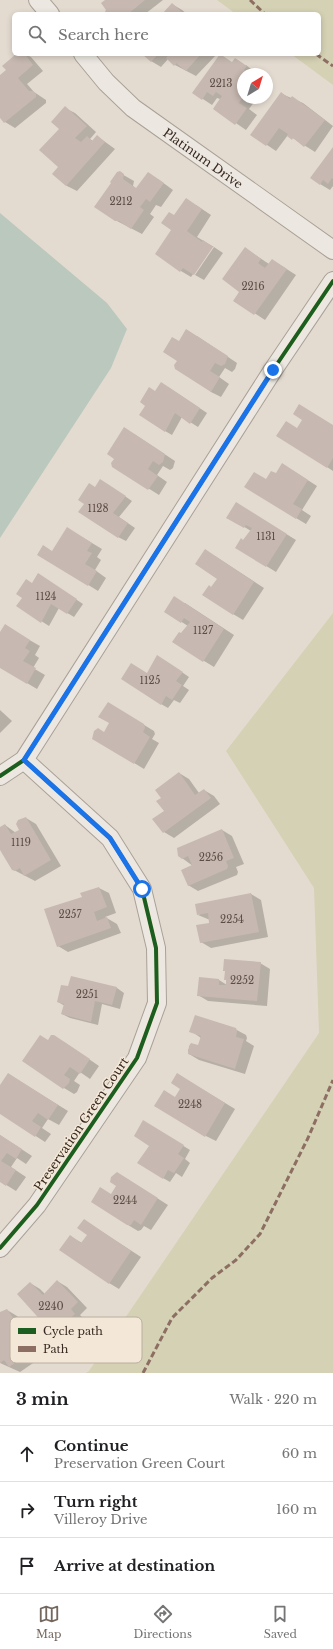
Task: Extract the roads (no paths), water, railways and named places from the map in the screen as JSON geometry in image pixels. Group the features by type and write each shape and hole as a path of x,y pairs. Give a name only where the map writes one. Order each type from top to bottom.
{"street":[{"path":"38,0 48,12"},
{"name":"Platinum Drive","path":"85,56 106,82 134,108 333,250"},
{"path":"0,776 24,760 273,370 333,281"},
{"name":"Preservation Green Court","path":"0,1248 37,1205 137,1058 156,1003 156,948 142,889 110,838 24,760"}]}
